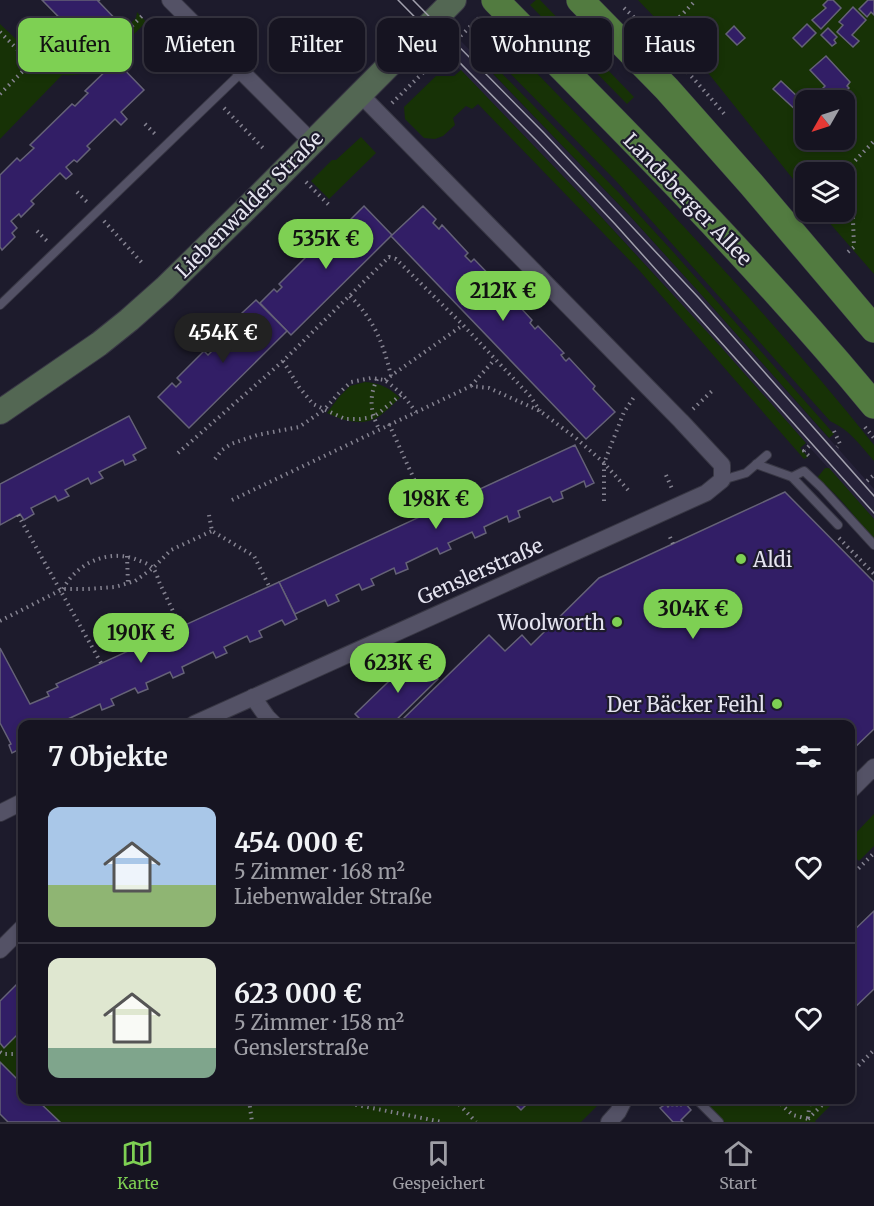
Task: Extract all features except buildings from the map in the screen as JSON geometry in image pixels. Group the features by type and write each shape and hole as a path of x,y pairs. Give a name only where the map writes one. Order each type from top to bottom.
{"main road":[{"name":"Landsberger Allee","path":"495,0 721,232 874,405"},
{"path":"580,0 667,89 874,329"}],"street":[{"path":"170,0 188,18"},
{"name":"Liebenwalder Straße","path":"0,412 99,344 129,320 257,198 454,0"},
{"path":"242,72 312,142"},
{"path":"360,94 681,420 722,465 722,480"},
{"name":"Genslerstraße","path":"203,720 706,493 722,480"},
{"path":"253,697 270,720"},
{"path":"855,785 874,767"},
{"path":"0,813 18,804"},
{"path":"0,951 18,932"},
{"path":"609,1122 622,1104"}],"lane":[{"path":"0,305 242,72"},
{"path":"722,480 746,473 767,455"},
{"path":"756,464 792,477 838,525"},
{"path":"792,477 804,471 874,544"},
{"path":"702,1104 719,1122"}],"path":[{"path":"392,103 495,0"},
{"path":"679,18 696,0"},
{"path":"132,26 144,14"},
{"path":"0,32 18,50"},
{"path":"0,94 22,72"},
{"path":"216,99 263,148"},
{"path":"848,252 854,247 851,165 874,141"},
{"path":"306,182 329,205"},
{"path":"96,213 144,265"},
{"path":"178,453 283,361 389,257 396,259 463,325 530,396 540,411"},
{"path":"350,296 363,309 376,332 385,350 391,376"},
{"path":"384,380 463,325"},
{"path":"232,501 471,386 495,359"},
{"path":"283,361 313,404 345,418 373,417 402,394"},
{"path":"377,379 370,402 373,417 379,429"},
{"path":"215,459 231,444 257,435 299,427 324,410 351,381 384,380 402,394 416,412"},
{"path":"471,386 489,388 540,411 604,463 628,490"},
{"path":"604,501 604,463 624,411 634,397"},
{"path":"389,424 429,512"},
{"path":"834,431 840,444 837,447"},
{"path":"867,481 874,477"},
{"path":"18,515 101,663"},
{"path":"209,515 212,531 254,556 269,586"},
{"path":"0,621 61,590 87,590 128,584 153,568 171,550 212,531"},
{"path":"670,537 673,544"},
{"path":"61,590 74,573 92,561 114,556 127,556 153,568 180,627"},
{"path":"127,556 128,584"},
{"path":"855,871 874,853"},
{"path":"0,1052 18,1054"},
{"path":"855,1070 873,1052"},
{"path":"250,1104 252,1122"},
{"path":"352,1104 442,1122"},
{"path":"459,1104 476,1122"},
{"path":"781,1104 793,1115 808,1121"},
{"path":"808,1121 810,1104"},
{"path":"808,1121 823,1104"}],"shaded area":[{"path":"459,39 471,51 471,72 491,72 630,216 874,489 874,519 651,271 459,69"}],"green space":[{"path":"540,0 557,18 543,18 530,5"},
{"path":"638,0 874,0 874,274 829,222 855,222 855,162 795,162 795,182 707,72 717,72 717,18 655,18"},
{"path":"137,12 144,20 144,25 132,36 132,22 136,18"},
{"path":"0,24 18,41 18,72 88,72 62,75 0,139"},
{"path":"461,70 581,195 720,346 806,443 800,448 808,457 804,459 638,269 478,104 472,109 466,106 453,118 455,125 443,136 435,139 424,138 405,119 404,107 436,76 454,76"},
{"path":"491,72 501,72 622,196 834,434 829,438 630,216"},
{"path":"509,72 535,72 651,191 787,341 874,445 874,461 849,434 830,421 616,181"},
{"path":"596,72 610,72 634,97 627,104"},
{"path":"361,137 376,153 329,199 311,181 332,160 336,160"},
{"path":"365,382 384,387 400,398 381,415 366,422 345,420 327,413 350,386"},
{"path":"825,468 829,468 874,519 874,541 840,500 817,478"},
{"path":"874,814 874,846 859,861 855,857 855,834"},
{"path":"18,1034 18,1080 0,1062 0,1043 5,1047"},
{"path":"41,1104 515,1104 521,1109 527,1104 595,1104 597,1106 581,1122 60,1122"},
{"path":"696,1104 832,1104 816,1122 714,1122"}],"tram line":[{"path":"398,0 615,224 874,513"},
{"path":"413,0 544,133 698,297 874,496"}],"place":[{"name":"Aldi","path":"741,559"},
{"name":"Woolworth","path":"617,622"},
{"name":"Der Bäcker Feihl","path":"777,704"}]}
